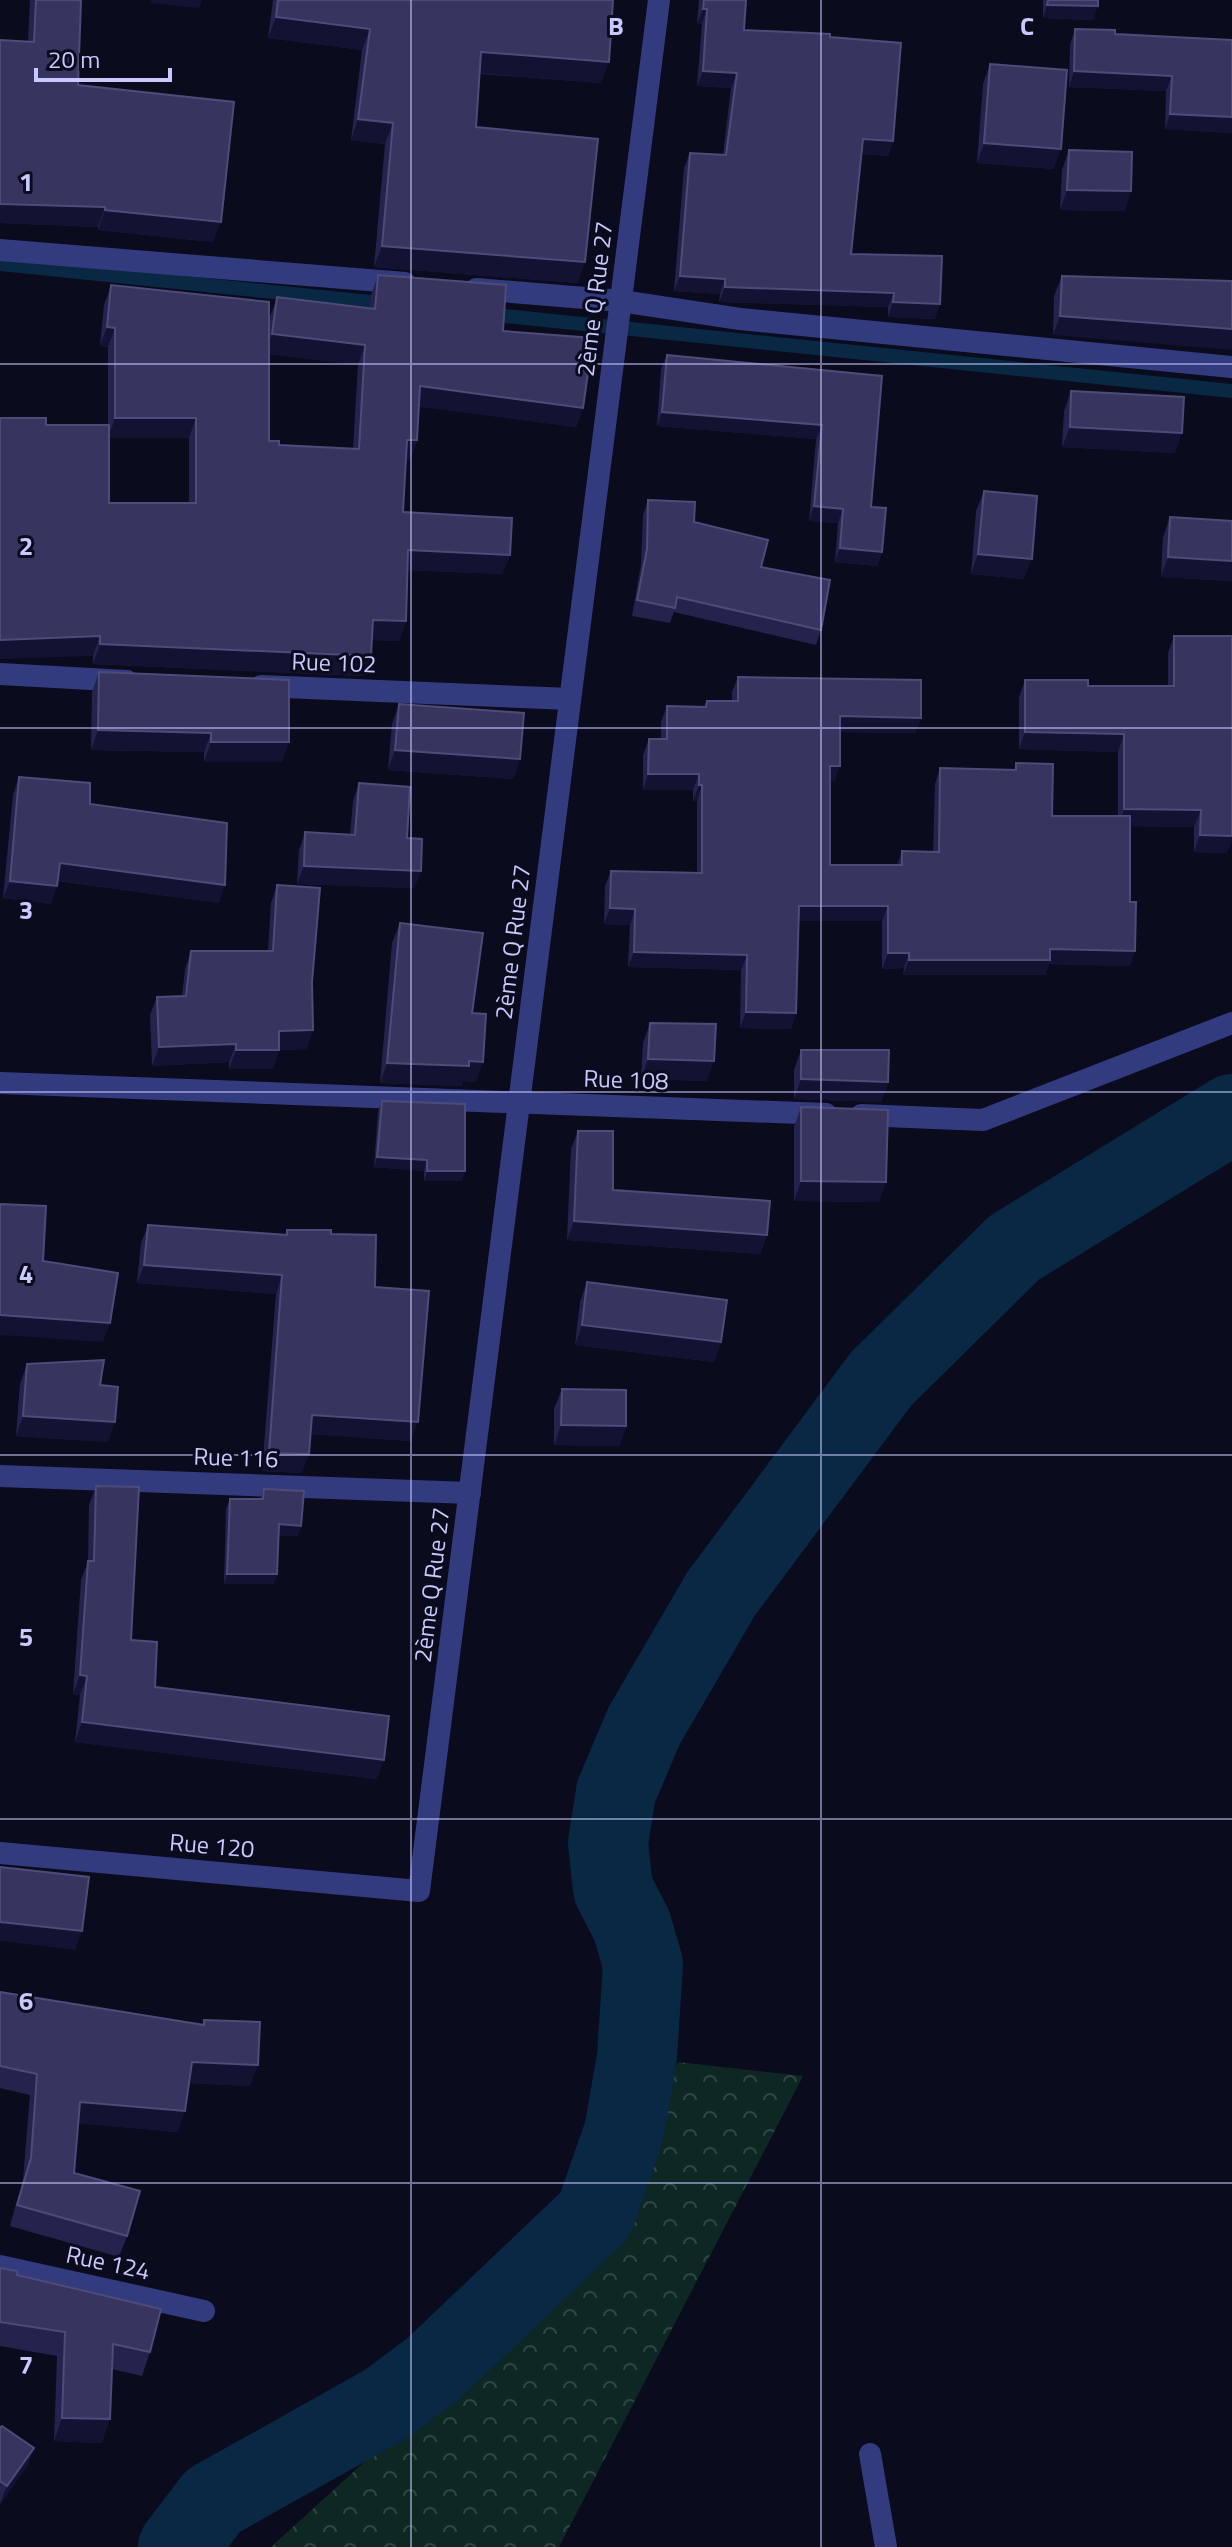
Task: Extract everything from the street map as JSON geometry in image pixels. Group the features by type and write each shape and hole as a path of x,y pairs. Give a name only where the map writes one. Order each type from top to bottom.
{"street":[{"name":"2ème Q Rue 27","path":"419,1891 659,0"},
{"path":"0,250 430,285"},
{"path":"462,288 621,301 740,319 1232,367"},
{"path":"0,674 151,682"},
{"name":"Rue 102","path":"244,685 570,699"},
{"name":"Rue 108","path":"0,1083 983,1120 1232,1023"},
{"name":"Rue 116","path":"0,1476 470,1493"},
{"name":"Rue 120","path":"0,1853 419,1891"},
{"name":"Rue 124","path":"0,2266 204,2311"},
{"path":"870,2454 886,2547"}],"green space":[{"path":"678,2062 803,2076 559,2547 271,2547 607,2241"}],"building":[{"path":"36,0 81,0 78,85 234,102 221,222 105,210 105,207 0,204 0,40 34,42"},
{"path":"278,0 613,0 609,62 481,52 476,127 598,139 585,262 382,246 393,123 358,119 370,29 276,17"},
{"path":"704,0 746,0 744,30 830,34 830,37 901,43 893,141 863,139 851,254 942,256 940,304 893,302 894,293 725,287 725,279 680,276 690,153 726,155 737,73 703,71 707,9 703,9"},
{"path":"1048,0 1098,0 1098,6 1047,5"},
{"path":"1075,29 1232,40 1232,117 1170,114 1172,76 1074,71"},
{"path":"990,64 1067,70 1061,149 984,143"},
{"path":"1069,150 1132,152 1131,191 1067,190"},
{"path":"378,275 506,285 503,331 593,338 583,408 420,386 417,440 407,440 403,512 512,518 510,555 408,550 406,621 373,620 371,656 100,644 100,636 0,640 0,418 46,418 46,425 109,425 109,503 196,503 196,418 115,418 115,328 107,327 111,285 269,302 269,441 279,441 279,445 359,449 365,345 272,334 277,297 375,309"},
{"path":"1062,276 1232,281 1232,329 1060,316"},
{"path":"667,355 882,376 871,507 886,508 882,552 840,548 843,509 814,506 822,425 662,412"},
{"path":"1071,391 1184,397 1182,433 1070,427"},
{"path":"984,491 1037,496 1032,559 978,554"},
{"path":"648,500 695,502 694,522 768,540 761,567 830,580 821,630 677,597 675,608 637,600 647,549"},
{"path":"1170,517 1232,521 1232,561 1168,557"},
{"path":"1174,636 1232,636 1232,836 1200,835 1201,810 1124,809 1124,734 1025,732 1025,680 1088,680 1088,686 1174,686"},
{"path":"99,672 289,680 289,742 211,742 211,733 98,730"},
{"path":"738,677 921,680 921,718 840,716 840,766 830,766 830,865 902,865 902,851 939,852 940,768 1016,770 1016,763 1053,764 1052,816 1130,816 1130,902 1136,902 1135,951 1050,949 1050,960 909,960 909,953 888,953 888,906 799,906 796,1013 746,1012 747,955 634,952 635,909 610,908 611,871 702,873 702,785 699,785 699,774 648,774 649,739 667,739 667,706 706,707 707,701 738,701"},
{"path":"399,704 524,713 520,759 395,750"},
{"path":"19,777 90,783 90,804 227,823 225,885 60,863 57,886 10,881"},
{"path":"359,783 410,787 407,838 422,839 421,871 304,866 305,832 355,835"},
{"path":"277,885 320,888 312,982 313,1030 279,1031 279,1050 236,1050 236,1044 159,1047 157,997 186,996 191,951 273,951"},
{"path":"400,923 483,933 472,1013 486,1014 483,1062 469,1061 469,1066 387,1063"},
{"path":"650,1023 716,1024 714,1061 648,1059"},
{"path":"801,1050 889,1050 888,1082 801,1079"},
{"path":"382,1101 465,1104 465,1171 427,1171 427,1160 377,1157"},
{"path":"801,1107 888,1110 886,1182 801,1181"},
{"path":"578,1131 613,1131 613,1190 770,1201 767,1235 574,1221"},
{"path":"0,1204 46,1206 43,1261 118,1273 110,1323 0,1315"},
{"path":"148,1225 287,1235 287,1230 331,1230 331,1234 376,1235 375,1287 429,1291 418,1422 312,1415 309,1454 269,1453 282,1275 144,1265"},
{"path":"587,1282 727,1300 721,1342 582,1325"},
{"path":"104,1360 100,1385 118,1387 115,1422 23,1416 27,1364"},
{"path":"562,1389 626,1390 626,1426 561,1425"},
{"path":"96,1486 139,1487 131,1640 157,1642 155,1687 389,1716 384,1760 82,1722 87,1676 80,1675 88,1561 94,1561"},
{"path":"264,1489 304,1491 301,1526 279,1524 277,1574 227,1574 230,1499 263,1499"},
{"path":"0,1867 89,1877 82,1931 0,1922"},
{"path":"0,1992 204,2025 204,2020 260,2022 258,2065 192,2062 185,2111 80,2102 74,2173 140,2191 127,2236 17,2205 31,2158 37,2074 0,2066"},
{"path":"0,2268 17,2271 17,2275 161,2309 150,2352 113,2344 110,2419 62,2418 65,2332 0,2322"},
{"path":"2,2426 34,2448 7,2486 0,2481"}],"waterway":[{"path":"0,264 390,304"},
{"path":"486,314 1232,391"},
{"path":"178,2547 213,2501 386,2404 433,2369 595,2215 624,2132 637,2057 643,1964 632,1926 613,1889 608,1843 616,1792 644,1726 721,1594 881,1379 1014,1248 1232,1114"}]}
